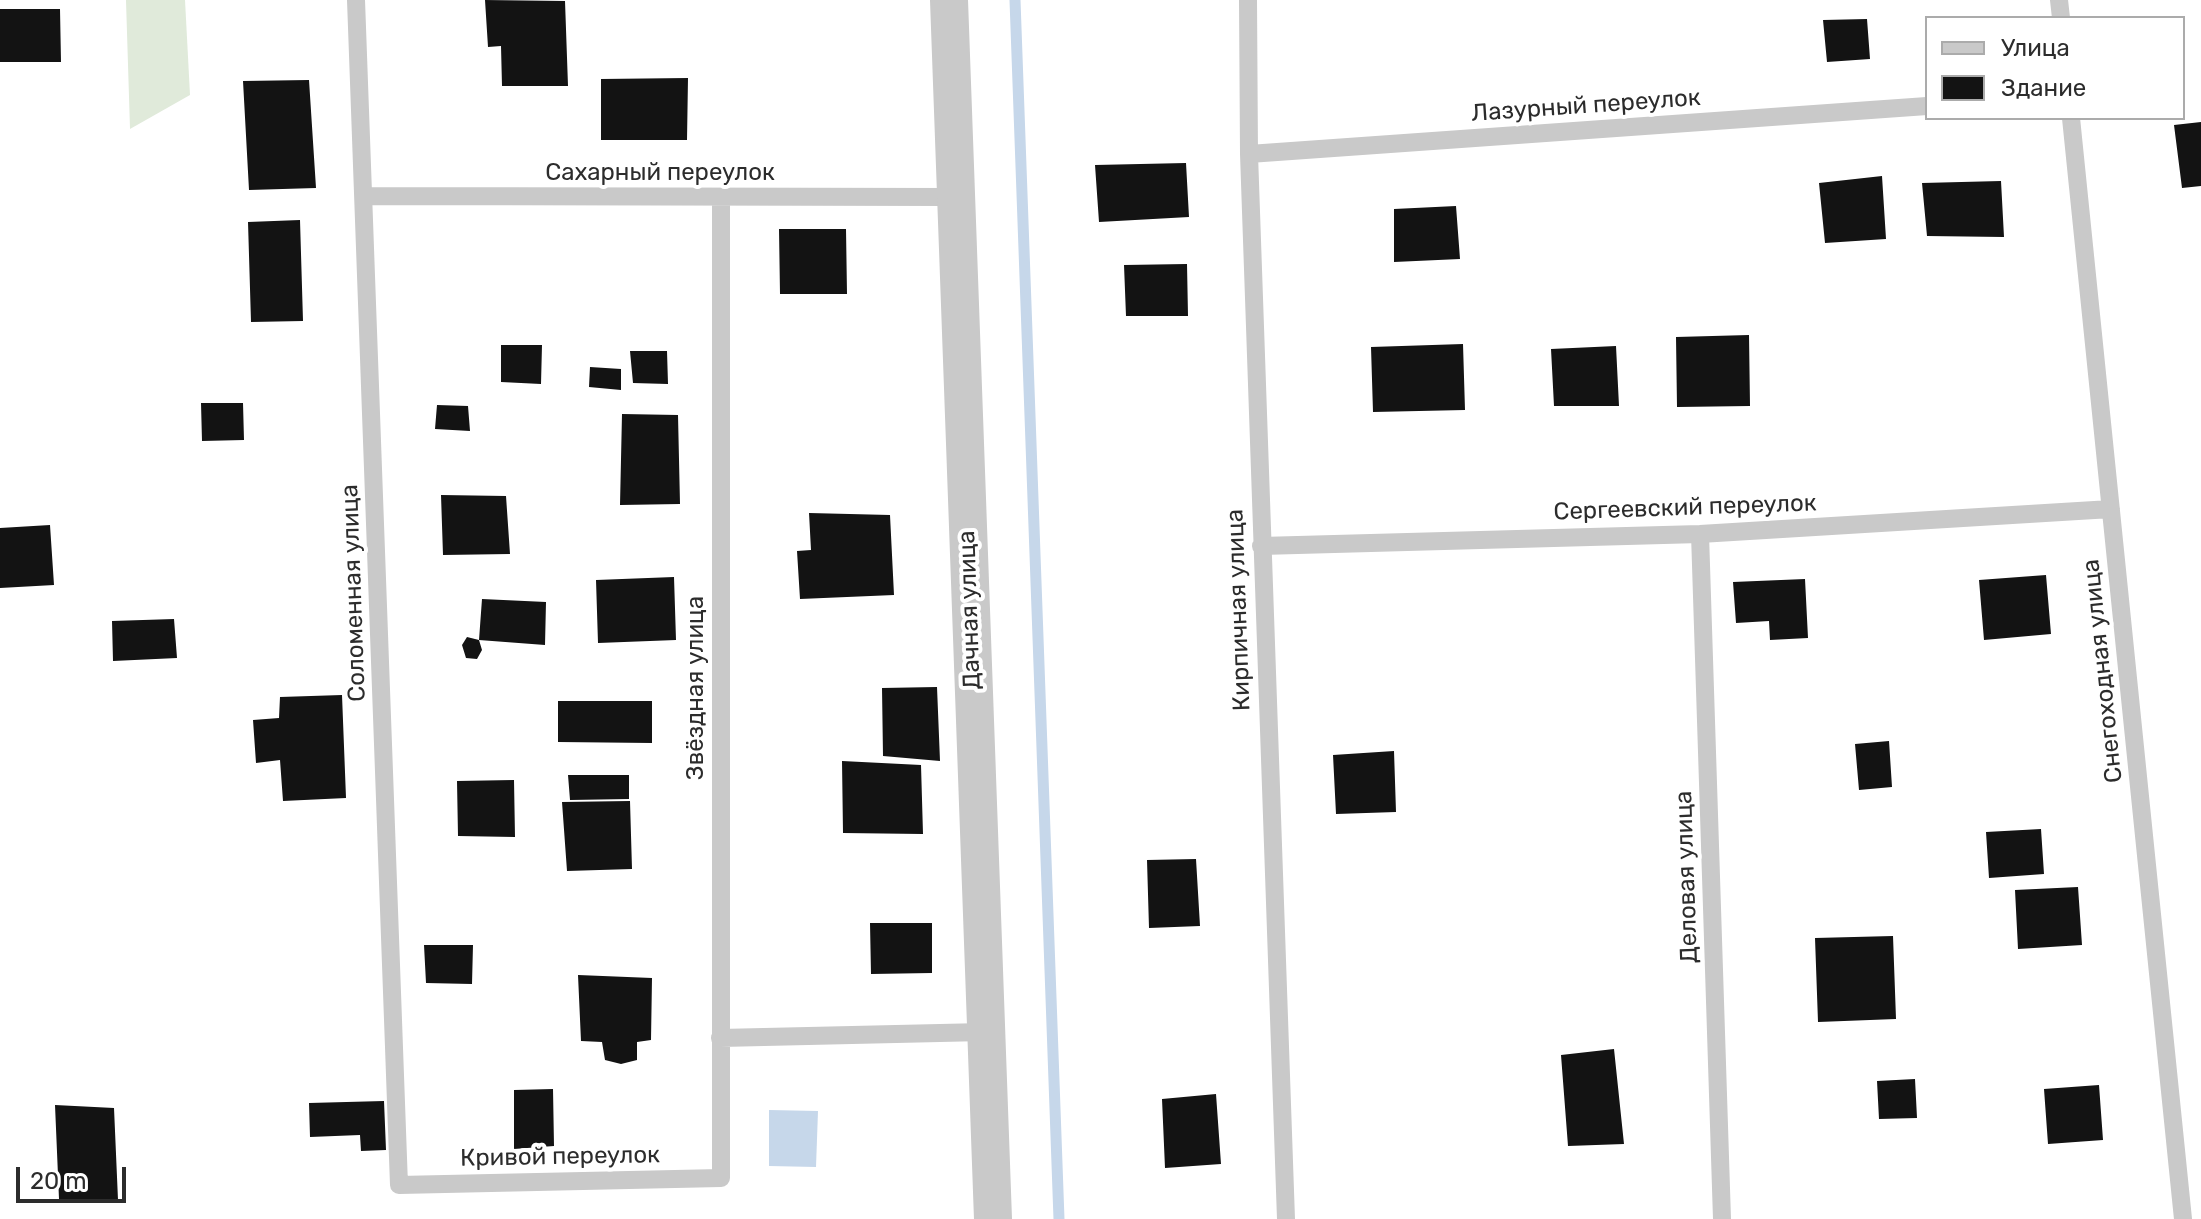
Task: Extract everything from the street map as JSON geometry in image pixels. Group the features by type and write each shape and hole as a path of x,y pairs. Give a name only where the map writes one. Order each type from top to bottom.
{"street":[{"name":"Дачная улица","path":"949,0 993,1219"}],"lane":[{"name":"Соломенная улица","path":"356,0 399,1185"},
{"name":"Кирпичная улица","path":"1248,0 1249,154 1261,546 1286,1219"},
{"name":"Лазурный переулок","path":"1249,154 1925,106"},
{"name":"Снегоходная улица","path":"2071,120 2183,1219"},
{"name":"Сахарный переулок","path":"364,196 956,197"},
{"name":"Звёздная улица","path":"721,198 721,1178"},
{"name":"Сергеевский переулок","path":"1261,546 1700,534 2111,509"},
{"name":"Деловая улица","path":"1700,534 1722,1219"},
{"path":"720,1038 984,1032"},
{"name":"Кривой переулок","path":"399,1185 721,1178"}],"green space":[{"path":"126,0 185,0 190,95 130,129"}],"water":[{"path":"769,1110 818,1111 816,1167 769,1166"}],"building":[{"path":"485,0 565,1 568,86 502,86 501,46 488,47"},
{"path":"0,9 60,9 61,62 0,62"},
{"path":"1867,19 1870,59 1827,62 1823,20"},
{"path":"688,78 687,140 601,140 601,79"},
{"path":"309,80 316,188 249,190 243,81"},
{"path":"2201,122 2201,186 2182,188 2174,125"},
{"path":"1186,163 1189,217 1099,222 1095,165"},
{"path":"1882,176 1886,239 1825,243 1819,183"},
{"path":"2001,181 2004,237 1927,236 1922,183"},
{"path":"1456,206 1460,259 1394,262 1394,209"},
{"path":"300,220 303,321 251,322 248,222"},
{"path":"779,229 846,229 847,294 780,294"},
{"path":"1187,264 1188,316 1126,316 1124,265"},
{"path":"1749,335 1750,406 1677,407 1676,337"},
{"path":"1463,344 1465,410 1373,412 1371,347"},
{"path":"501,345 542,345 541,384 501,382"},
{"path":"1616,346 1619,406 1554,406 1551,349"},
{"path":"630,351 667,351 668,384 633,383"},
{"path":"590,367 621,369 621,390 589,387"},
{"path":"201,403 243,403 244,440 202,441"},
{"path":"437,405 468,406 470,431 435,429"},
{"path":"622,414 678,415 680,504 620,505"},
{"path":"441,495 506,496 510,554 443,555"},
{"path":"809,513 890,515 894,595 800,599 797,551 811,550"},
{"path":"50,525 54,585 0,588 0,528"},
{"path":"2046,575 2051,634 1984,640 1979,580"},
{"path":"674,577 676,640 598,643 596,580"},
{"path":"1805,579 1808,638 1770,640 1769,621 1736,623 1733,582"},
{"path":"482,599 546,602 545,645 479,640"},
{"path":"174,619 177,658 113,661 112,621"},
{"path":"467,637 479,640 482,650 477,659 466,658 462,645"},
{"path":"937,687 940,761 883,756 882,688"},
{"path":"342,695 346,798 283,801 280,760 256,763 253,720 279,718 280,697"},
{"path":"558,701 652,701 652,743 558,742"},
{"path":"1889,741 1892,787 1859,790 1855,744"},
{"path":"1394,751 1396,812 1336,814 1333,755"},
{"path":"842,761 921,765 923,834 843,833"},
{"path":"568,775 629,775 629,799 570,800"},
{"path":"514,780 515,837 458,836 457,781"},
{"path":"630,801 632,869 567,871 562,802"},
{"path":"2041,829 2044,874 1989,878 1986,832"},
{"path":"1196,859 1200,926 1149,928 1147,860"},
{"path":"2078,887 2082,945 2018,949 2015,890"},
{"path":"870,923 932,923 932,973 871,974"},
{"path":"1893,936 1896,1019 1818,1022 1815,938"},
{"path":"424,945 473,945 472,984 426,983"},
{"path":"578,975 652,978 651,1040 637,1042 637,1060 621,1064 605,1060 602,1042 581,1041"},
{"path":"1614,1049 1624,1144 1568,1146 1561,1055"},
{"path":"1915,1079 1917,1118 1879,1119 1877,1081"},
{"path":"2099,1085 2103,1140 2048,1144 2044,1089"},
{"path":"553,1089 554,1146 514,1149 514,1090"},
{"path":"1216,1094 1221,1164 1165,1168 1162,1099"},
{"path":"384,1101 386,1150 361,1151 360,1135 310,1137 309,1103"},
{"path":"55,1105 114,1108 118,1200 59,1199"}],"waterway":[{"path":"1015,0 1059,1219"}]}
